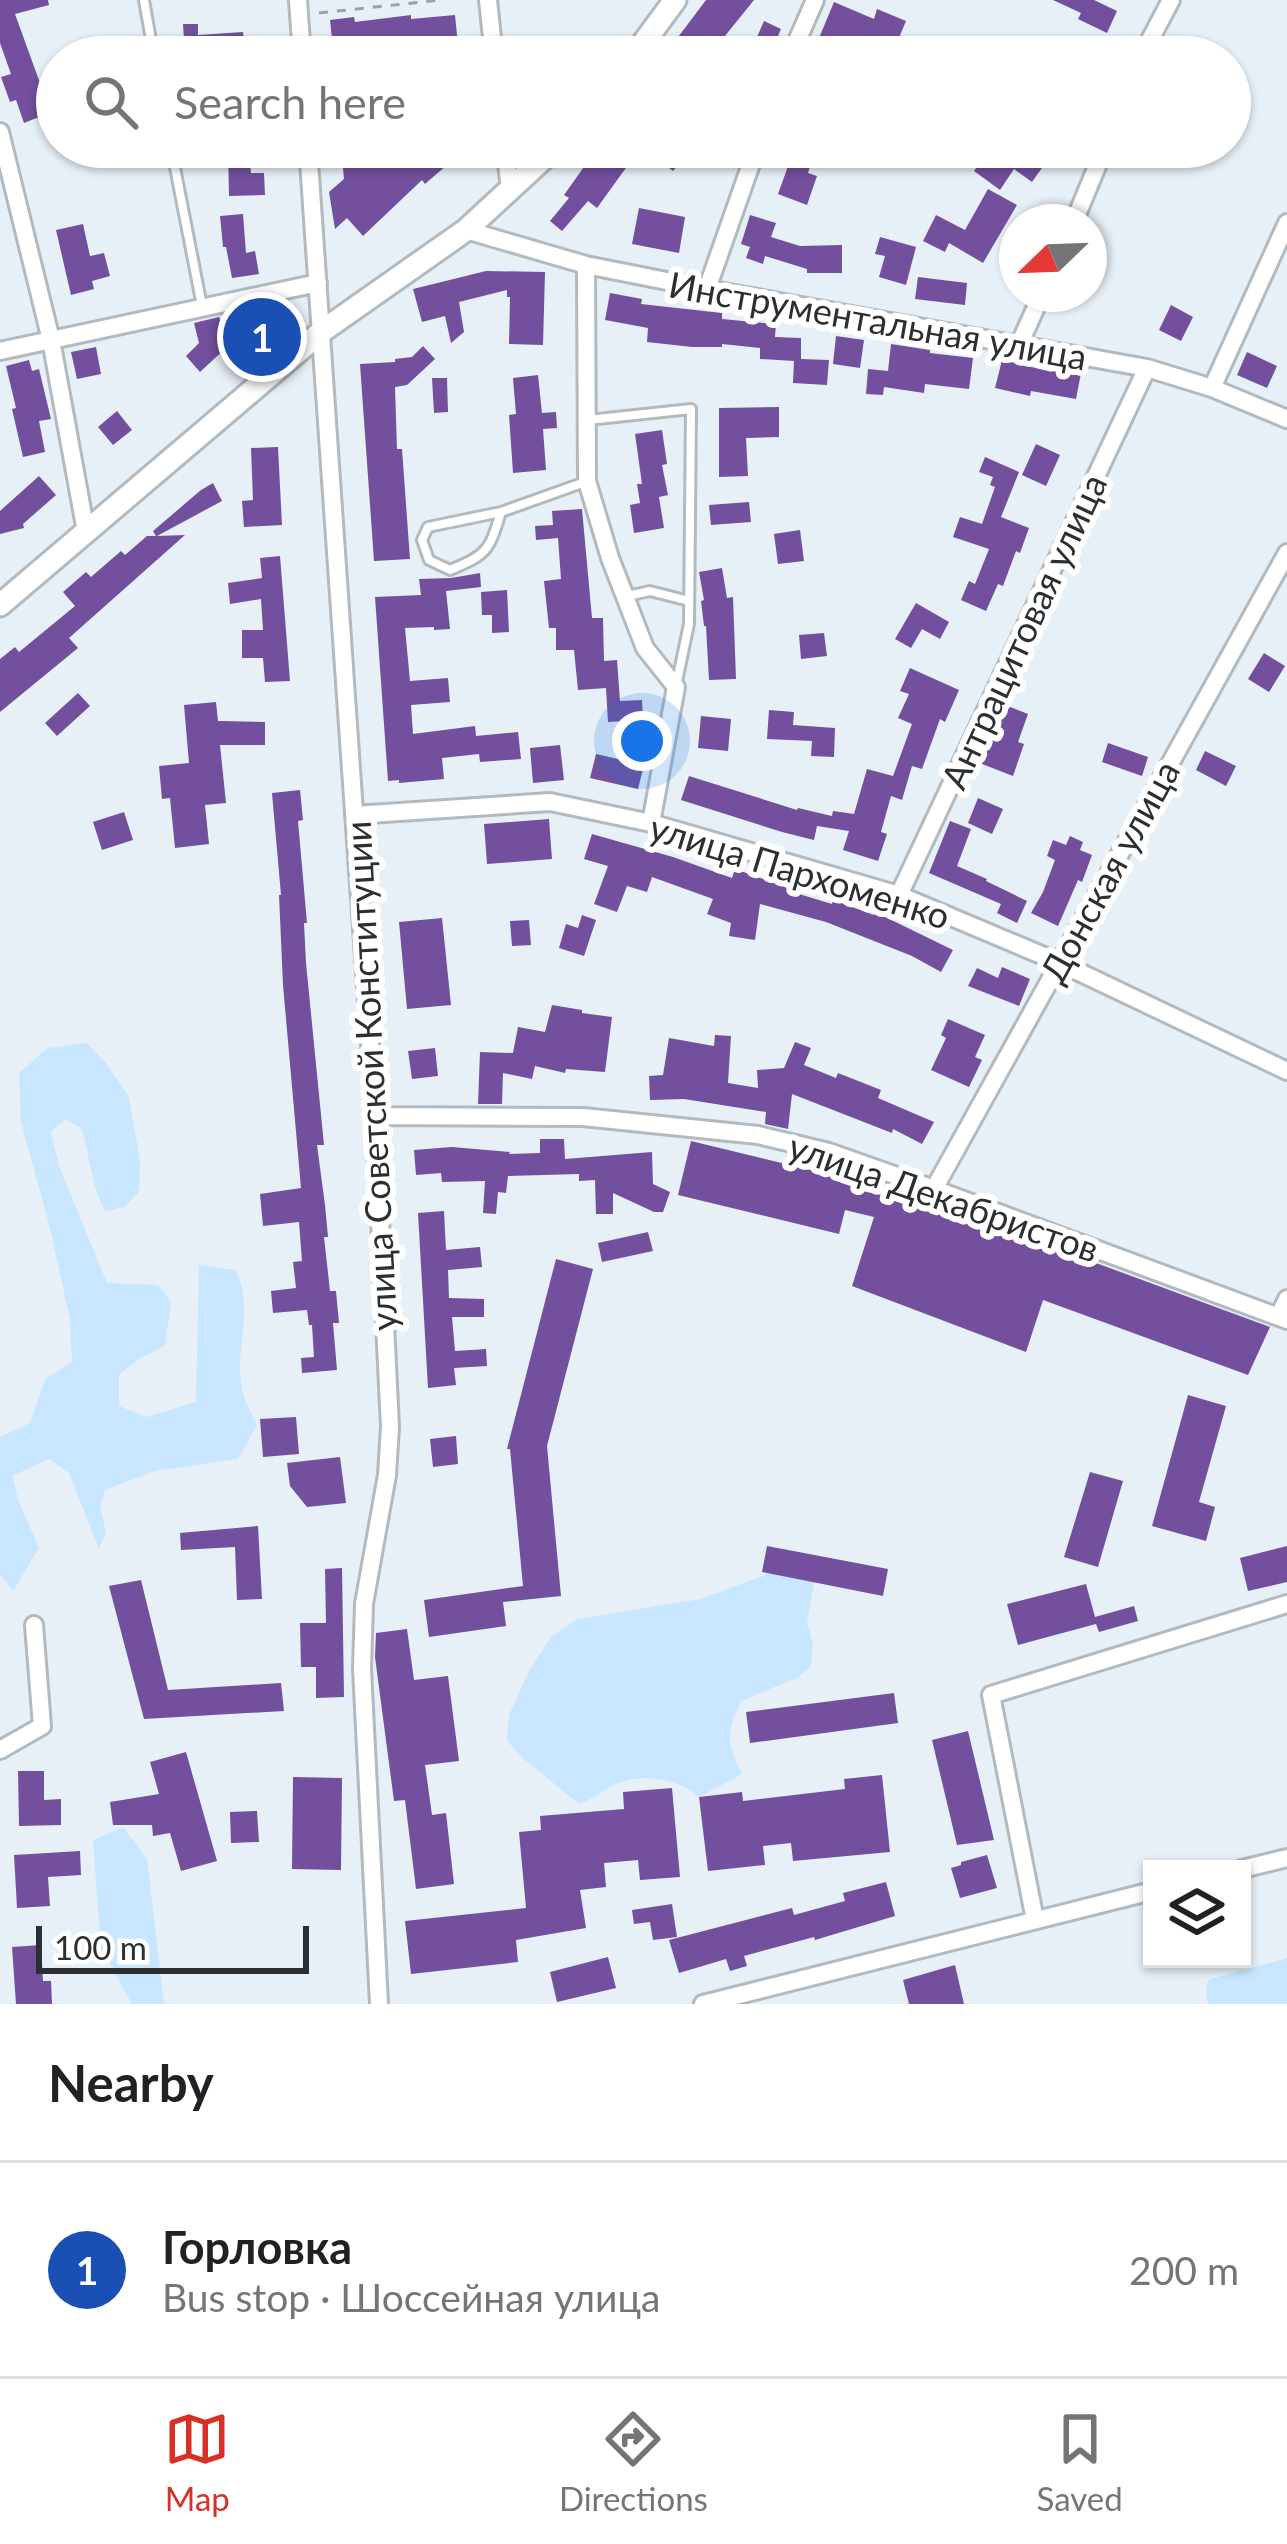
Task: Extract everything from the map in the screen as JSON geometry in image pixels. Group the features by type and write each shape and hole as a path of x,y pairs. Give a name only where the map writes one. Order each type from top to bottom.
{"street":[{"path":"488,0 492,36"},
{"path":"647,36 674,0"},
{"path":"799,36 815,0"},
{"path":"1152,36 1172,0"},
{"path":"0,132 51,340 86,532"},
{"name":"улица Советской Конституции","path":"310,168 375,1116 390,1427 387,1475 364,1604 362,1669 379,2004"},
{"path":"507,168 510,190"},
{"path":"0,604 321,332 466,230 534,168"},
{"path":"707,290 751,168"},
{"path":"1081,204 1096,168"},
{"path":"1212,388 1287,223"},
{"name":"Инструментальная улица","path":"466,230 586,265 707,290 1147,368 1287,419"},
{"path":"586,265 587,482 645,648 676,687 651,823"},
{"path":"0,351 318,283"},
{"path":"1018,347 1034,312"},
{"name":"Антрацитовая улица","path":"899,895 1147,368"},
{"name":"Донская улица","path":"934,1189 1287,553"},
{"name":"улица Пархоменко","path":"354,815 550,802 651,823 899,895 1058,962 1287,1071"},
{"name":"улица Декабристов","path":"375,1116 583,1118 758,1135 829,1152 1284,1312"},
{"path":"1035,1920 991,1694 1287,1604"},
{"path":"0,1750 42,1726 34,1625"},
{"path":"1251,1867 1287,1858"},
{"path":"704,2004 1143,1893"}],"lane":[{"path":"144,0 150,36"},
{"path":"175,168 203,308"},
{"path":"586,421 691,409 689,624 676,687"},
{"path":"501,512 493,539 479,557 450,570 429,560 422,540 428,527 501,512 587,482"},
{"path":"625,597 650,591 689,601"}],"path":[{"path":"299,7 441,0"}],"shaded area":[{"path":"87,1043 129,1097 140,1161 139,1192 124,1207 105,1211 82,1129 65,1119 51,1132 59,1166 107,1283 158,1285 171,1302 165,1346 119,1375 119,1406 146,1417 196,1402 199,1265 236,1270 244,1301 242,1388 257,1425 238,1459 155,1471 105,1490 100,1506 106,1532 99,1549 69,1473 49,1459 12,1476 39,1548 13,1591 0,1574 0,1437 30,1423 45,1379 72,1362 70,1320 21,1122 19,1073 48,1048"},
{"path":"783,1559 797,1560 814,1583 807,1622 813,1644 811,1666 799,1677 741,1701 730,1737 742,1774 699,1797 674,1783 644,1778 618,1783 579,1804 507,1741 509,1715 528,1673 551,1637 577,1619 701,1599 767,1574"},
{"path":"123,1827 147,1859 164,2004 132,2004 101,1948 93,1840"},
{"path":"1287,1958 1287,2004 1208,2004 1208,1980"}],"building":[{"path":"0,0 48,0 49,5 15,14 36,72 36,118 24,123 1,77 11,74 0,43"},
{"path":"706,0 754,0 725,36 679,36"},
{"path":"1053,0 1094,0 1117,11 1107,33"},
{"path":"834,2 874,19 877,9 906,21 900,36 820,36"},
{"path":"455,15 457,36 332,36 330,20 354,17 355,22"},
{"path":"764,21 781,29 778,36 757,36"},
{"path":"183,24 198,24 198,35 243,32 243,36 184,36"},
{"path":"228,168 264,173 265,195 229,196"},
{"path":"343,168 444,168 425,184 422,180 363,236 347,218 335,229 329,192 344,179"},
{"path":"583,168 626,168 597,208 588,201 562,231 550,221 569,198 564,195"},
{"path":"787,168 810,168 808,173 817,176 807,205 778,194"},
{"path":"976,168 1042,168 1032,182 1014,169 1000,190 974,171"},
{"path":"988,189 1015,204 999,204 999,236 983,263 949,243 945,252 923,241 936,215 965,230"},
{"path":"639,208 685,217 679,253 632,244"},
{"path":"243,214 246,253 255,251 259,274 232,278 220,216"},
{"path":"750,215 776,223 771,237 800,246 842,245 842,273 807,273 807,269 765,256 763,264 746,258 750,247 741,244"},
{"path":"83,224 90,256 104,253 110,276 92,281 94,289 71,295 56,230"},
{"path":"880,237 916,247 906,285 879,277 885,256 875,254"},
{"path":"486,271 545,272 543,345 509,344 507,290 459,302 464,332 451,343 445,316 422,322 413,289"},
{"path":"918,277 967,283 965,305 915,299"},
{"path":"610,293 642,299 641,304 776,324 775,337 801,338 801,359 829,360 827,385 793,383 794,361 760,359 760,348 647,342 648,328 605,320"},
{"path":"1171,305 1193,317 1181,341 1159,330"},
{"path":"219,317 224,333 232,326 245,340 233,351 226,343 200,372 186,356 199,343 194,323"},
{"path":"836,336 864,340 860,368 833,364"},
{"path":"891,344 973,358 969,389 925,384 924,393 884,387 883,395 866,394 868,369 888,371"},
{"path":"423,346 435,359 407,385 395,387 410,559 374,561 360,364 395,362 412,357"},
{"path":"96,347 101,374 77,379 71,352"},
{"path":"1247,352 1277,366 1267,388 1237,375"},
{"path":"29,360 32,371 39,369 51,419 39,421 45,452 23,457 6,366"},
{"path":"1002,360 1052,372 1053,368 1081,373 1076,399 995,388"},
{"path":"538,375 542,413 556,412 557,428 543,429 546,470 513,473 509,415 516,414 513,378"},
{"path":"432,378 447,378 448,412 434,413"},
{"path":"779,407 779,437 746,438 748,476 719,477 719,408"},
{"path":"117,411 132,430 113,445 98,427"},
{"path":"662,430 668,495 659,497 664,528 634,533 630,505 640,503 637,484 642,484 635,434"},
{"path":"1036,444 1060,455 1046,486 1022,475"},
{"path":"278,447 282,525 244,527 242,501 253,500 251,448"},
{"path":"985,457 1019,472 1001,517 1029,528 986,611 961,600 969,581 975,584 989,549 953,537 960,517 982,524 995,487 990,485 993,477 979,472"},
{"path":"39,476 56,495 24,528 0,534 0,511"},
{"path":"213,483 222,501 157,536 185,535 69,638 78,648 0,712 0,659 15,647 19,652 75,606 63,592 86,572 91,577 121,551 125,555 147,536 156,536 153,531"},
{"path":"749,502 751,522 711,525 709,505"},
{"path":"582,509 592,618 603,618 604,661 617,660 620,701 642,700 643,720 608,722 606,688 578,690 574,650 556,650 556,628 549,628 544,581 561,579 558,538 536,540 535,526 553,525 552,511"},
{"path":"800,530 804,561 778,564 774,534"},
{"path":"280,556 290,681 265,682 263,658 242,658 242,630 263,630 261,599 230,604 228,583 262,578 260,558"},
{"path":"722,568 727,598 733,597 736,679 709,680 699,572"},
{"path":"480,573 481,587 446,591 450,629 405,628 410,681 448,678 450,702 411,705 413,734 475,726 476,736 518,732 521,759 480,762 479,754 442,758 444,779 388,781 375,597 421,595 419,579"},
{"path":"507,590 509,632 492,633 492,615 482,615 481,592"},
{"path":"916,603 949,622 940,639 922,629 911,648 895,639"},
{"path":"824,633 827,656 801,659 799,635"},
{"path":"1264,653 1285,666 1269,692 1248,679"},
{"path":"910,668 959,690 945,722 940,719 922,769 912,766 902,800 891,796 878,861 843,850 849,831 817,826 814,840 681,800 689,776 797,810 854,814 867,769 893,776 912,724 898,718 909,694 900,691"},
{"path":"78,693 90,706 57,736 45,723"},
{"path":"216,702 218,721 265,722 265,745 220,745 226,803 205,805 209,844 175,848 170,798 162,799 159,766 189,763 184,705"},
{"path":"1005,705 1028,714 1013,776 982,764"},
{"path":"769,710 794,712 793,725 835,728 834,757 811,756 812,741 767,739"},
{"path":"701,716 731,719 728,751 698,748"},
{"path":"1108,743 1148,757 1142,776 1102,762"},
{"path":"560,745 564,780 533,783 530,748"},
{"path":"1205,751 1236,766 1226,786 1196,770"},
{"path":"596,754 644,765 638,789 590,778"},
{"path":"300,790 306,963 324,1145 317,1145 330,1291 336,1291 339,1323 333,1323 337,1370 302,1373 301,1358 314,1357 307,1310 273,1313 271,1291 296,1288 293,1262 302,1261 299,1222 263,1226 260,1194 301,1188 272,793"},
{"path":"978,798 1003,809 992,834 968,823"},
{"path":"124,812 133,840 102,850 93,822"},
{"path":"549,819 552,859 487,864 484,824"},
{"path":"950,821 971,829 957,866 1027,901 1017,923 997,913 1001,904 929,873"},
{"path":"592,834 732,878 735,869 799,894 875,912 953,950 941,972 826,922 760,904 755,940 729,936 731,923 707,914 713,899 652,877 647,892 627,886 617,912 594,904 608,866 584,859"},
{"path":"1070,836 1083,842 1080,850 1092,855 1058,926 1031,913 1055,860 1047,856 1053,840 1066,845"},
{"path":"582,915 596,920 584,956 559,948 566,924 578,928"},
{"path":"442,918 451,1005 407,1009 399,922"},
{"path":"529,920 531,945 512,946 510,921"},
{"path":"1002,967 1030,979 1019,1006 968,986 977,968 998,978"},
{"path":"552,1005 612,1017 605,1072 566,1069 565,1073 535,1066 532,1079 503,1073 502,1104 478,1104 480,1052 513,1053 518,1027 545,1032"},
{"path":"948,1019 985,1035 975,1057 982,1060 969,1087 931,1070 946,1038 941,1035"},
{"path":"715,1035 731,1036 728,1083 758,1088 757,1070 784,1068 795,1042 811,1048 804,1065 881,1090 878,1098 934,1122 922,1144 792,1094 788,1129 765,1124 766,1112 684,1099 650,1100 649,1076 663,1075 669,1038 714,1046"},
{"path":"435,1048 438,1076 412,1079 408,1051"},
{"path":"540,1139 564,1139 565,1159 652,1152 653,1184 670,1192 663,1212 613,1193 613,1214 596,1214 595,1180 579,1181 579,1174 508,1176 506,1193 498,1192 496,1214 483,1213 485,1181 442,1182 441,1173 416,1175 414,1150 452,1147 540,1153"},
{"path":"691,1141 856,1181 854,1189 881,1195 884,1185 1270,1327 1248,1375 1043,1300 1026,1352 852,1286 874,1217 845,1210 839,1234 678,1195"},
{"path":"444,1211 446,1250 480,1247 482,1267 448,1270 449,1298 484,1299 484,1317 452,1317 455,1351 486,1349 487,1366 454,1368 456,1385 428,1388 418,1213"},
{"path":"648,1232 653,1251 602,1262 598,1243"},
{"path":"556,1259 593,1269 547,1446 561,1596 503,1602 506,1626 429,1637 424,1600 523,1586 507,1449"},
{"path":"1188,1395 1226,1406 1199,1502 1215,1507 1206,1541 1152,1526"},
{"path":"296,1417 299,1454 263,1457 260,1419"},
{"path":"456,1436 458,1464 433,1467 430,1439"},
{"path":"340,1457 346,1503 307,1507 290,1486 287,1463"},
{"path":"1090,1472 1123,1481 1098,1567 1064,1557"},
{"path":"258,1526 262,1599 237,1600 235,1547 181,1550 180,1533"},
{"path":"767,1546 888,1569 883,1596 762,1572"},
{"path":"1287,1546 1287,1582 1248,1591 1240,1558"},
{"path":"342,1568 344,1697 316,1698 316,1667 301,1667 300,1623 326,1623 325,1569"},
{"path":"141,1580 168,1690 281,1683 284,1711 144,1719 109,1586"},
{"path":"1086,1584 1095,1617 1134,1606 1138,1621 1099,1632 1096,1624 1018,1645 1007,1604"},
{"path":"407,1629 414,1680 448,1676 459,1761 425,1765 432,1815 446,1813 454,1884 416,1889 405,1800 394,1801 375,1657 376,1633"},
{"path":"894,1693 898,1723 750,1743 746,1712"},
{"path":"968,1731 994,1840 957,1845 932,1740"},
{"path":"186,1752 217,1861 181,1871 170,1833 153,1836 152,1825 113,1825 110,1802 159,1794 150,1762"},
{"path":"18,1771 44,1771 44,1800 61,1799 61,1825 19,1826"},
{"path":"882,1775 890,1852 793,1861 791,1843 763,1846 765,1865 708,1871 699,1797 742,1792 743,1801 845,1789 844,1779"},
{"path":"293,1777 342,1778 341,1870 292,1869"},
{"path":"672,1788 680,1877 640,1880 638,1860 604,1863 606,1887 580,1890 586,1928 516,1940 518,1962 411,1974 405,1921 526,1908 519,1832 541,1830 540,1816 624,1809 623,1792"},
{"path":"257,1811 259,1842 231,1843 230,1812"},
{"path":"80,1851 81,1875 48,1877 50,1906 17,1908 14,1855"},
{"path":"987,1855 997,1888 960,1898 951,1868"},
{"path":"886,1882 895,1916 744,1956 747,1966 730,1971 726,1959 679,1973 669,1940 792,1908 794,1915 845,1901 843,1893"},
{"path":"672,1904 677,1937 653,1940 650,1922 634,1924 632,1910"},
{"path":"41,1945 43,1981 51,1981 52,2004 16,2004 12,1947"},
{"path":"608,1957 616,1988 557,2002 550,1972"},
{"path":"955,1965 964,2004 909,2004 903,1980"}],"place":[{"name":"Горловка","path":"262,337"}]}
